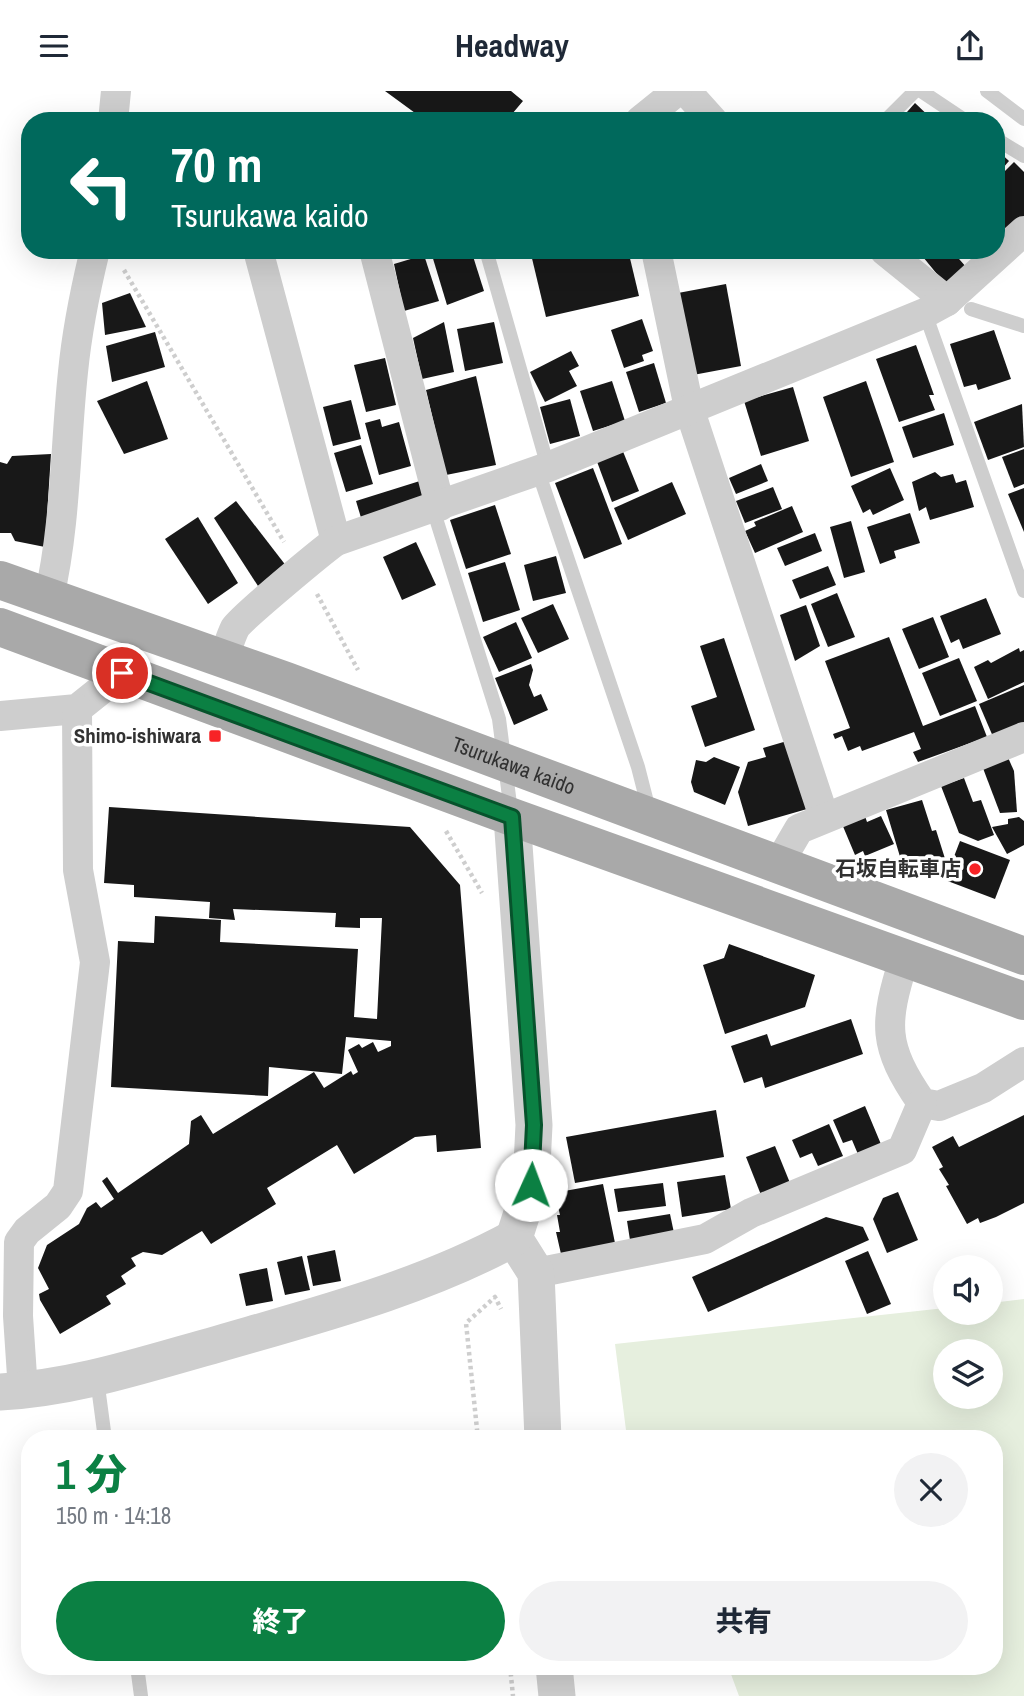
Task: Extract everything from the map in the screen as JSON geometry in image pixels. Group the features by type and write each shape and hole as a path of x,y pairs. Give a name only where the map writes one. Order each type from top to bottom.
{"main road":[{"name":"Tsurukawa kaido","path":"0,580 650,815 1024,956"},
{"path":"0,627 512,817 1024,1001"}],"street":[{"path":"114,112 116,91"},
{"path":"651,112 677,91"},
{"path":"686,91 705,112"},
{"path":"1005,250 1024,231"},
{"path":"48,597 58,556 81,308 106,259"},
{"path":"260,259 336,541"},
{"path":"380,259 437,508"},
{"path":"658,259 689,408 824,817"},
{"path":"894,259 948,308"},
{"path":"223,660 236,626 303,571 312,558 336,541 543,469 689,408 948,308 996,259"},
{"path":"0,716 77,709 122,673"},
{"path":"77,709 78,870 95,962 68,1191 58,1206 27,1231 19,1242 18,1315 11,1392 97,1379 298,1321 479,1257 514,1238 531,1185 534,1125 512,817"},
{"path":"778,865 799,829 1024,737"},
{"path":"904,959 890,1006 890,1040 901,1073 922,1103 939,1106 983,1088 1024,1062"},
{"path":"537,1273 705,1239 751,1213 902,1150 922,1103"},
{"path":"514,1238 537,1273 525,1430"},
{"path":"555,1675 557,1696"}],"lane":[{"path":"894,112 915,91"},
{"path":"921,91 952,112"},
{"path":"987,91 1024,119"},
{"path":"1005,144 1024,156"},
{"path":"488,259 543,469 638,767 650,815"},
{"path":"1024,326 948,308 1024,591"},
{"path":"437,508 499,719 512,817"},
{"path":"97,1379 104,1430"},
{"path":"138,1675 141,1696"}],"path":[{"path":"109,259 303,571"},
{"path":"325,606 354,662"},
{"path":"442,824 484,897"},
{"path":"476,1430 467,1323 495,1297"},
{"path":"511,1675 513,1696"}],"green space":[{"path":"1024,1299 1024,1696 739,1696 731,1675 1003,1675 1003,1430 626,1430 615,1344 933,1309 933,1325 1003,1325 1003,1302"}],"building":[{"path":"385,91 511,91 523,101 514,112 414,112"},
{"path":"915,103 924,112 907,112"},
{"path":"1014,162 1024,172 1024,217 1006,235 1005,234 1005,171"},
{"path":"411,259 425,259 439,301 404,311 394,264"},
{"path":"433,259 474,259 484,291 447,305"},
{"path":"532,259 630,259 639,296 546,317"},
{"path":"925,259 959,259 967,268 946,285"},
{"path":"726,284 741,366 693,375 678,293"},
{"path":"130,293 146,327 105,335 102,303"},
{"path":"642,319 653,351 642,355 644,361 624,368 611,330"},
{"path":"444,322 454,372 422,379 413,338"},
{"path":"494,322 503,363 465,371 457,329"},
{"path":"994,330 1011,379 978,390 976,384 964,387 950,344"},
{"path":"155,332 165,367 112,382 106,346"},
{"path":"916,345 934,395 929,395 935,410 899,422 876,359"},
{"path":"571,351 579,366 569,371 577,386 545,402 530,372"},
{"path":"385,358 396,405 366,412 354,365"},
{"path":"654,363 666,403 639,412 626,372"},
{"path":"476,376 496,465 446,475 426,390"},
{"path":"147,381 168,439 124,454 97,401"},
{"path":"612,381 625,421 593,431 580,391"},
{"path":"866,381 894,462 851,477 823,397"},
{"path":"793,387 809,441 761,456 744,401"},
{"path":"570,399 580,436 550,444 540,407"},
{"path":"351,400 361,439 333,446 323,407"},
{"path":"1022,404 1024,447 988,460 974,422"},
{"path":"944,413 954,445 913,458 902,427"},
{"path":"380,419 382,427 399,422 411,466 379,475 365,423"},
{"path":"361,445 373,484 346,492 334,453"},
{"path":"622,449 639,491 612,502 596,459"},
{"path":"1024,449 1024,484 1014,488 1002,457"},
{"path":"51,454 45,547 15,541 11,533 0,533 0,462 7,464 12,456"},
{"path":"761,464 768,481 736,494 729,478"},
{"path":"593,468 622,544 584,559 555,483"},
{"path":"890,468 904,500 873,515 870,509 863,513 851,486"},
{"path":"935,472 941,477 953,474 956,483 966,480 974,507 930,520 926,507 919,511 912,482"},
{"path":"423,480 429,498 362,521 356,501"},
{"path":"672,482 686,514 628,540 614,508"},
{"path":"773,487 782,509 745,523 736,501"},
{"path":"1024,488 1024,532 1008,494"},
{"path":"236,501 287,567 258,586 214,518"},
{"path":"495,505 511,554 466,569 450,520"},
{"path":"792,506 803,532 755,553 745,531 756,526 754,522"},
{"path":"910,513 920,543 894,551 896,558 880,564 867,527"},
{"path":"198,517 238,583 208,604 165,539"},
{"path":"851,521 865,572 844,578 830,527"},
{"path":"815,533 822,551 785,566 777,548"},
{"path":"416,542 436,585 402,600 383,557"},
{"path":"556,556 566,593 533,601 524,565"},
{"path":"505,562 520,610 483,622 468,573"},
{"path":"828,566 836,585 800,599 792,580"},
{"path":"837,593 855,637 828,647 811,604"},
{"path":"986,598 1001,634 963,649 959,639 951,643 940,616"},
{"path":"553,604 569,639 538,653 521,618"},
{"path":"806,605 820,646 795,661 780,615"},
{"path":"933,617 949,657 919,669 902,629"},
{"path":"516,622 532,658 499,672 483,637"},
{"path":"889,637 923,726 975,706 987,737 918,762 913,752 921,749 914,732 862,751 860,746 848,751 842,736 835,739 833,734 850,728 825,661"},
{"path":"724,638 755,730 705,747 691,706 717,697 700,646"},
{"path":"1019,648 1020,652 1024,650 1024,682 988,699 974,667 988,660 991,663"},
{"path":"959,658 977,701 940,716 922,673"},
{"path":"531,664 533,670 529,685 534,697 541,694 548,710 514,725 495,678"},
{"path":"1024,685 1024,726 994,739 979,704"},
{"path":"787,741 807,809 748,826 738,792 748,762 766,757 763,748"},
{"path":"1006,753 1014,771 1017,812 1000,813 981,763"},
{"path":"714,757 740,767 725,805 694,792 691,782 696,760 706,762"},
{"path":"964,778 973,802 981,800 994,835 978,841 959,833 941,786"},
{"path":"922,800 932,831 936,830 947,865 920,873 918,866 904,870 886,810"},
{"path":"109,807 410,827 460,885 481,1148 437,1152 436,1135 415,1137 354,1174 337,1145 267,1188 276,1204 211,1244 202,1231 162,1255 143,1252 131,1258 136,1266 121,1276 126,1284 106,1296 111,1304 60,1334 40,1300 39,1294 49,1289 38,1268 47,1245 79,1224 87,1208 96,1202 101,1208 114,1199 102,1181 107,1177 118,1193 189,1144 191,1121 201,1115 213,1134 314,1072 324,1088 351,1071 353,1075 358,1072 348,1050 359,1044 362,1048 373,1042 378,1052 391,1046 391,1041 346,1037 342,1074 269,1067 268,1096 111,1087 118,941 154,943 155,916 221,920 220,942 358,949 354,1017 377,1019 382,918 360,918 360,928 335,927 336,913 233,909 235,920 209,918 210,902 134,897 134,885 104,883"},
{"path":"864,813 867,822 881,816 894,844 865,856 863,851 855,855 842,824"},
{"path":"1019,817 1024,821 1024,845 1007,854 992,827 1008,824 1008,819"},
{"path":"960,841 1010,860 995,899 945,880"},
{"path":"729,944 815,975 805,1007 725,1034 703,965 724,958"},
{"path":"851,1019 863,1054 765,1088 762,1077 744,1083 731,1046 767,1034 771,1046"},
{"path":"865,1106 883,1149 860,1159 852,1140 843,1143 833,1120"},
{"path":"716,1110 724,1157 575,1183 566,1137"},
{"path":"1024,1115 1024,1203 980,1223 978,1218 967,1224 946,1186 949,1185 939,1169 943,1167 932,1147 953,1136 959,1147"},
{"path":"829,1124 843,1156 818,1166 812,1153 800,1158 792,1140"},
{"path":"775,1146 790,1183 761,1195 746,1157"},
{"path":"725,1175 731,1209 682,1217 677,1182"},
{"path":"663,1183 666,1206 618,1212 614,1189"},
{"path":"603,1184 615,1243 561,1254 556,1232 560,1232 557,1215 560,1215 557,1202 561,1200 559,1192"},
{"path":"898,1192 918,1240 887,1253 873,1219 883,1198"},
{"path":"670,1214 674,1233 630,1240 627,1221"},
{"path":"826,1217 863,1227 869,1240 708,1312 692,1277"},
{"path":"335,1250 341,1281 313,1286 307,1256"},
{"path":"868,1251 891,1304 867,1314 845,1261"},
{"path":"302,1256 310,1290 285,1295 277,1262"},
{"path":"267,1268 273,1301 246,1306 239,1274"}],"place":[{"name":"Shimo-ishiwara","path":"215,736"},
{"name":"石坂自転車店","path":"975,869"}],"route":[{"path":"122,673 512,817 534,1125 531,1185"}]}
